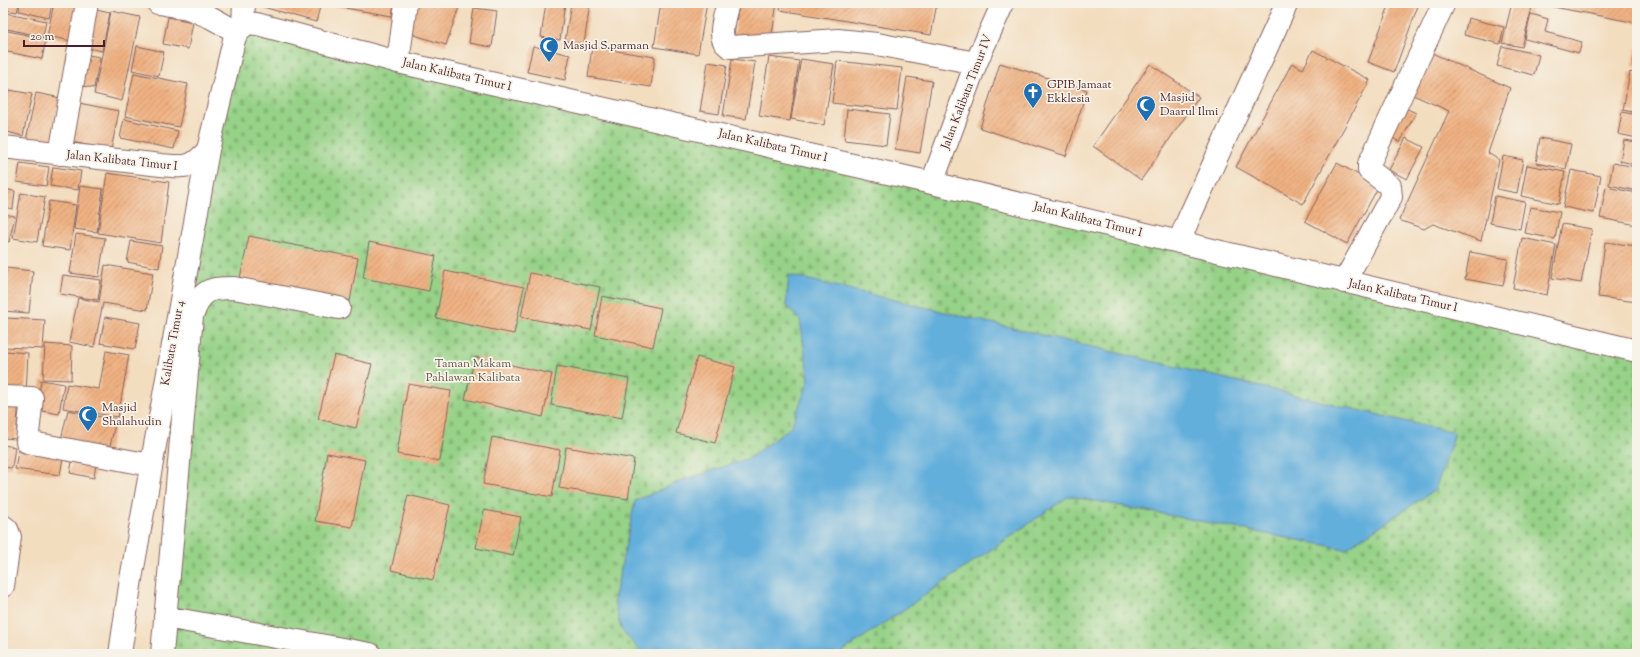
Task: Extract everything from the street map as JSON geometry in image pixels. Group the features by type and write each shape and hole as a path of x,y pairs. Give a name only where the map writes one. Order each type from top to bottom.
{"street":[{"path":"60,154 87,3"},
{"path":"158,3 188,8 240,29"},
{"path":"208,150 234,40 240,29 244,3"},
{"path":"398,62 406,3"},
{"path":"728,3 722,40 725,45 730,47 838,40 878,44 976,63"},
{"name":"Jalan Kalibata Timur IV","path":"932,182 976,63 1003,3"},
{"path":"1179,242 1287,3"},
{"path":"1344,282 1391,196 1390,186 1369,170 1369,164 1444,3"},
{"name":"Jalan Kalibata Timur I","path":"240,29 247,23 257,24 398,62 932,182 1344,282 1637,351"},
{"name":"Jalan Kalibata Timur I","path":"3,147 186,167 198,162 208,150"},
{"name":"Kalibata Timur 4","path":"120,654 131,579 208,150"},
{"path":"162,654 164,617 192,316 198,300 208,290 218,288 234,288 339,308"},
{"path":"3,397 32,398 27,442 151,465"},
{"path":"3,526 7,529 10,537 4,578"},
{"path":"164,617 370,654"}],"green space":[{"name":"Taman Makam Pahlawan Kalibata","path":"243,26 1637,351 1637,654 159,654 194,316 208,150"}],"water":[{"path":"789,275 1455,433 1435,490 1345,549 1069,496 839,654 643,654 622,631 614,601 635,501 683,480 749,458 791,427 809,380 800,320 786,305"}],"building":[{"path":"6,3 19,3 17,12 5,10"},
{"path":"20,3 52,3 49,18 19,11"},
{"path":"54,3 86,3 77,42 47,36"},
{"path":"249,3 321,3 316,22"},
{"path":"327,3 394,3 392,16 327,5"},
{"path":"418,3 447,3 459,7 446,45 408,33"},
{"path":"546,3 565,3 560,40 541,37"},
{"path":"571,3 590,3 584,44 565,41"},
{"path":"661,3 707,3 698,54 654,47"},
{"path":"739,3 777,3 771,41 734,35"},
{"path":"781,3 937,3 931,35 780,10"},
{"path":"1390,3 1419,3 1394,72 1368,62"},
{"path":"1512,3 1532,7 1522,47 1502,43"},
{"path":"1637,3 1637,23 1538,4"},
{"path":"474,8 497,11 492,47 469,43"},
{"path":"91,9 110,13 102,51 83,47"},
{"path":"111,11 140,17 122,101 94,94"},
{"path":"3,12 46,21 43,37 3,28"},
{"path":"1531,14 1548,19 1545,32 1582,42 1579,53 1525,39"},
{"path":"168,17 193,22 188,49 163,44"},
{"path":"1468,18 1504,27 1500,44 1464,35"},
{"path":"3,30 46,39 42,59 3,51"},
{"path":"137,46 164,52 159,76 132,70"},
{"name":"Masjid S.parman","path":"533,46 570,55 565,80 527,72"},
{"path":"1502,46 1539,55 1534,75 1497,66"},
{"path":"592,47 655,57 651,87 588,77"},
{"path":"1637,48 1637,66 1633,65"},
{"path":"1423,49 1510,88 1488,153 1499,160 1481,241 1433,224 1424,229 1399,220 1449,111 1404,91"},
{"path":"1313,50 1370,80 1303,204 1236,167 1292,63 1303,69"},
{"path":"83,54 100,57 94,88 77,85"},
{"path":"769,57 799,61 790,121 759,116"},
{"path":"732,59 755,62 746,119 723,116"},
{"path":"801,59 834,64 824,125 791,119"},
{"path":"837,61 902,68 897,110 832,103"},
{"path":"708,62 727,65 719,114 700,111"},
{"name":"GPIB Jamaat Ekklesia","path":"1000,63 1087,90 1066,156 980,128"},
{"name":"Masjid Daarul Ilmi","path":"1150,64 1199,97 1141,180 1093,146"},
{"path":"1630,72 1637,74 1637,113 1623,110"},
{"path":"134,73 188,84 179,127 125,116"},
{"path":"907,77 932,81 920,153 895,149"},
{"path":"9,90 32,94 23,136 3,131 3,118"},
{"path":"36,93 66,99 56,145 25,145"},
{"path":"74,102 119,111 111,150 67,141"},
{"path":"1399,105 1416,113 1400,142 1384,133"},
{"path":"847,109 890,114 886,145 844,140"},
{"path":"1622,112 1637,115 1637,138 1618,134"},
{"path":"124,119 178,131 174,149 120,138"},
{"path":"1406,138 1424,147 1407,179 1389,170"},
{"path":"1540,138 1571,144 1566,169 1536,163"},
{"path":"1624,140 1637,142 1637,165 1620,161"},
{"path":"1503,156 1523,160 1517,193 1497,189"},
{"path":"20,163 49,167 46,186 17,182"},
{"path":"1337,163 1379,186 1347,244 1305,221"},
{"path":"1613,163 1637,167 1637,191 1609,185"},
{"path":"1527,165 1565,172 1559,204 1521,196"},
{"path":"53,167 81,171 78,190 50,186"},
{"path":"1571,170 1601,176 1594,213 1563,207"},
{"path":"107,173 169,182 161,243 98,233"},
{"path":"80,186 103,189 97,232 74,229"},
{"path":"1606,187 1637,193 1637,225 1600,218"},
{"path":"3,189 15,191 13,209 3,207"},
{"path":"21,193 45,197 37,242 13,238"},
{"path":"1495,196 1525,202 1520,229 1490,223"},
{"path":"49,201 76,205 70,250 42,246"},
{"path":"1530,207 1560,212 1555,239 1525,233"},
{"path":"3,214 15,216 9,242 3,240"},
{"path":"1562,224 1592,229 1581,283 1552,278"},
{"path":"76,234 105,238 99,277 70,273"},
{"path":"249,236 358,258 350,301 240,278"},
{"path":"1522,238 1556,245 1547,295 1513,288"},
{"path":"131,241 162,246 159,268 127,262"},
{"path":"369,242 436,256 429,291 363,278"},
{"path":"1605,242 1637,246 1637,302 1598,297"},
{"path":"1470,252 1508,259 1503,286 1465,279"},
{"path":"105,265 153,273 147,310 103,303 94,347 69,342 78,298 99,302"},
{"path":"6,268 33,271 29,313 3,311 3,273 6,273"},
{"path":"445,271 524,287 514,334 436,318"},
{"path":"530,273 600,287 591,330 521,317"},
{"path":"63,275 101,280 98,300 60,294"},
{"path":"602,296 661,308 653,347 595,335"},
{"path":"105,317 140,323 135,349 100,343"},
{"path":"6,318 45,320 43,349 5,347"},
{"path":"45,344 72,346 71,380 43,379"},
{"path":"4,351 28,353 26,394 3,393"},
{"path":"106,351 129,355 118,417 63,408 67,384 99,389"},
{"path":"334,355 372,364 356,428 318,419"},
{"path":"475,357 552,374 543,417 465,399"},
{"path":"697,357 735,367 715,443 676,433"},
{"path":"557,366 629,379 622,418 551,405"},
{"path":"41,380 64,384 59,414 37,410"},
{"path":"408,384 451,391 440,461 397,454"},
{"path":"3,399 19,400 16,439 3,438"},
{"name":"Masjid Shalahudin","path":"68,410 116,420 108,455 60,444"},
{"path":"492,437 560,450 552,497 483,484"},
{"path":"3,445 15,447 12,468 3,467"},
{"path":"19,446 64,452 60,475 15,469"},
{"path":"566,447 634,459 628,499 559,488"},
{"path":"74,451 97,456 94,478 70,473"},
{"path":"327,453 365,460 352,527 315,521"},
{"path":"408,495 450,505 433,580 391,570"},
{"path":"484,510 521,517 513,556 476,548"}],"place":[{"name":"Masjid S.parman","path":"549,63"},
{"name":"GPIB Jamaat Ekklesia","path":"1033,109"},
{"name":"Masjid Daarul Ilmi","path":"1146,122"},
{"name":"Masjid Shalahudin","path":"88,432"}]}
